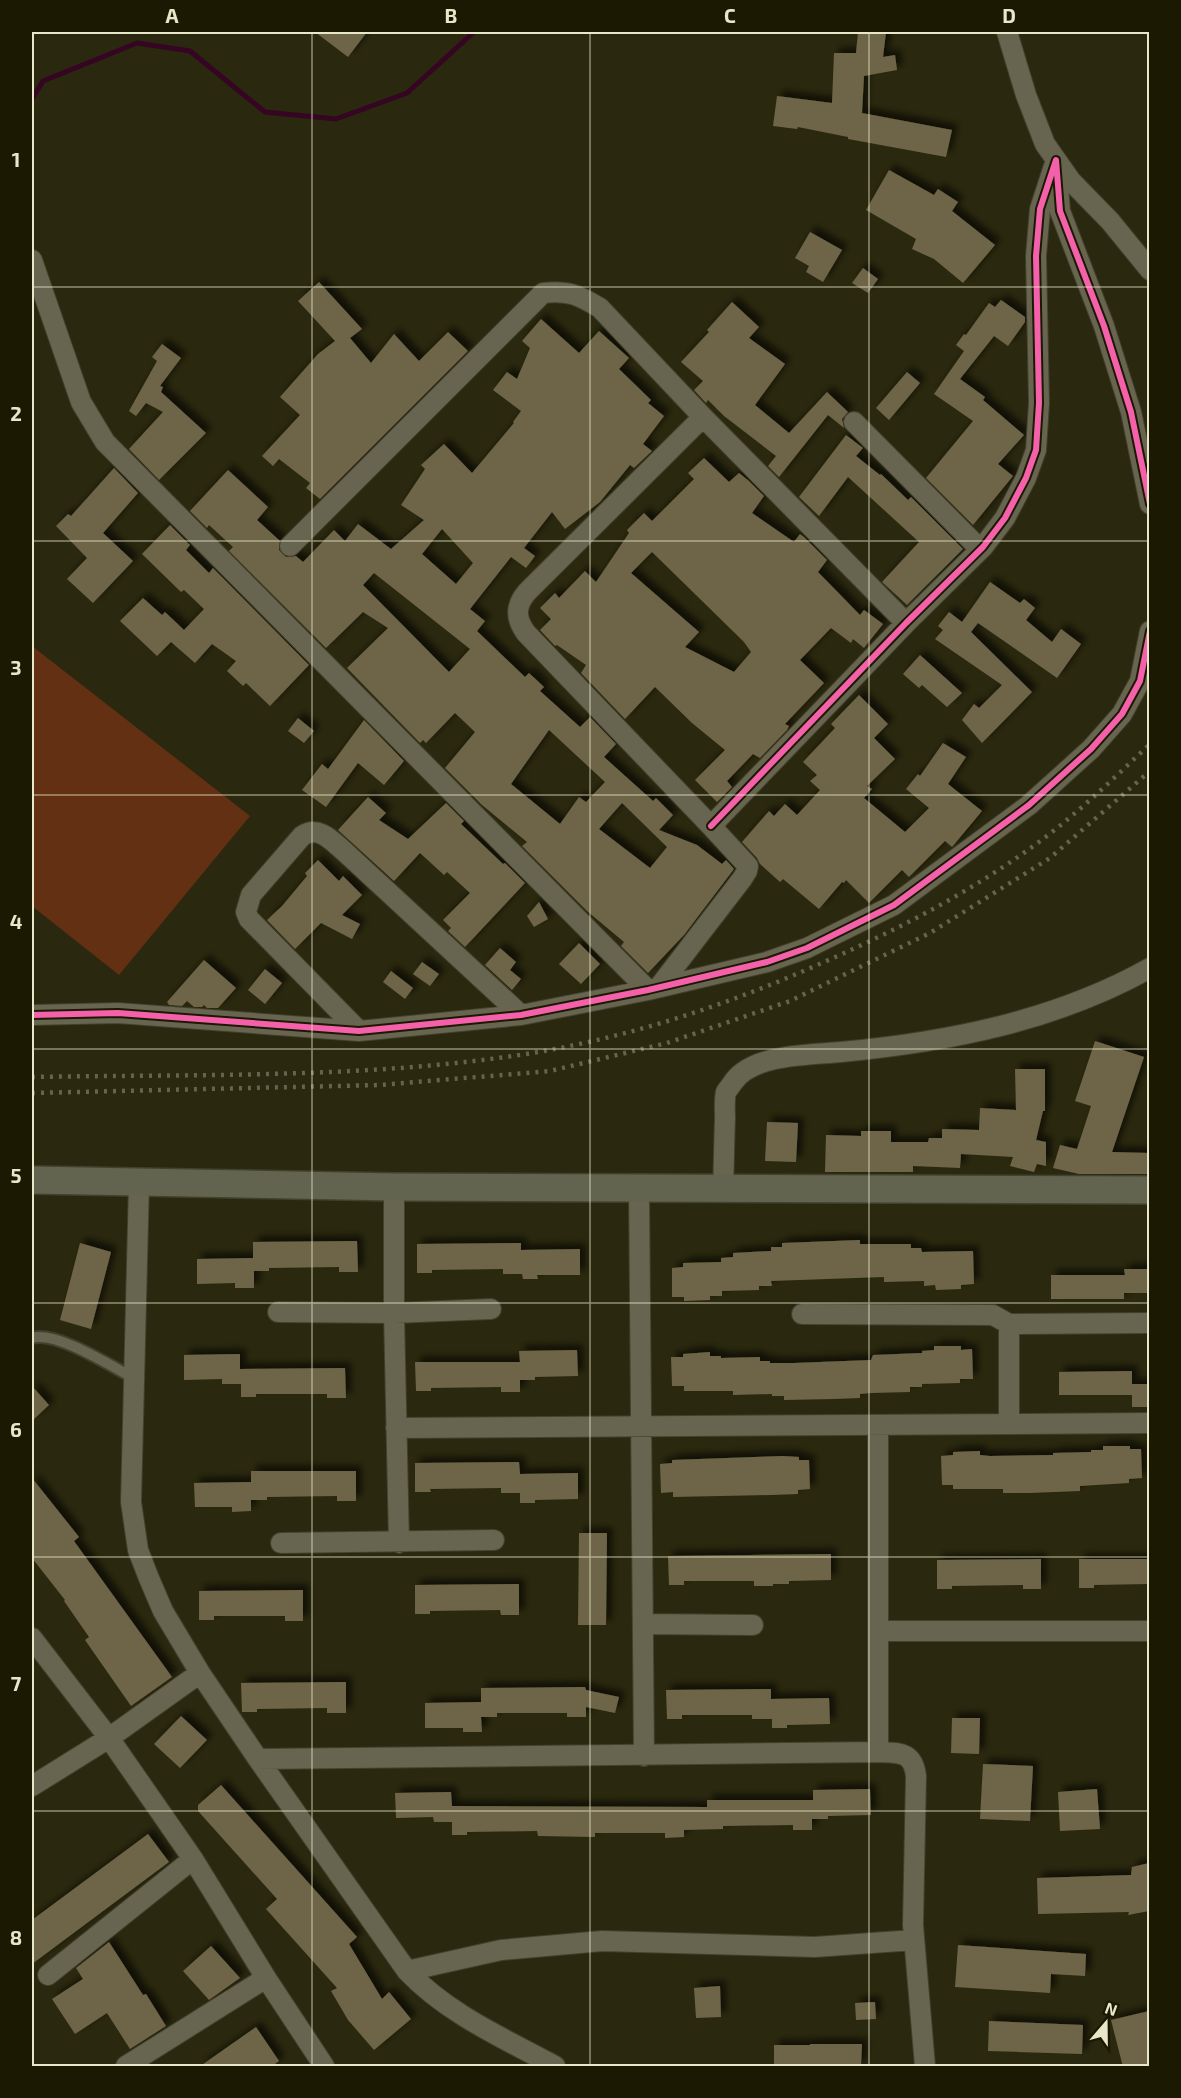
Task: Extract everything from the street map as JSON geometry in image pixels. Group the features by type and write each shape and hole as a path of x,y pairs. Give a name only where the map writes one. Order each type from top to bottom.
{"main road":[{"path":"32,1180 394,1187 1149,1190"}],"street":[{"path":"1006,32 1045,144 1071,181 1110,221 1149,270"},
{"path":"1056,160 1060,211 1104,326 1131,412 1149,504"},
{"path":"711,826 980,549 1005,518 1026,478 1036,450 1039,403 1036,256 1040,209 1056,160"},
{"path":"32,260 81,402 105,442 654,989"},
{"path":"290,546 543,293 559,291 580,295 600,308 703,417 906,623"},
{"path":"654,989 748,869 747,865 526,633 520,624 518,614 521,600 527,592 703,417"},
{"path":"854,422 980,549"},
{"path":"32,1015 129,1013 359,1030 521,1015 738,970 807,948 894,905 1029,805 1091,749 1122,714 1140,681 1149,631"},
{"path":"359,1030 249,919 246,912 251,895 302,836 310,832 321,834 346,853 521,1015"},
{"path":"723,1187 726,1093 744,1070 785,1057 905,1046 967,1035 1069,1005 1126,981 1149,968"},
{"path":"139,1183 130,1502 138,1550 163,1611 200,1673 258,1759 407,1971 420,1985 452,2010 555,2067"},
{"path":"394,1187 399,1542"},
{"path":"639,1188 644,1756"},
{"path":"278,1312 394,1313 491,1309"},
{"path":"802,1314 993,1315 1009,1324 1149,1323"},
{"path":"1009,1324 1009,1424"},
{"path":"396,1428 1149,1423"},
{"path":"878,1425 878,1752"},
{"path":"281,1543 494,1540"},
{"path":"642,1624 753,1625"},
{"path":"879,1631 1149,1631"},
{"path":"32,1638 109,1738 193,1859 324,2067"},
{"path":"32,1786 109,1738 200,1673"},
{"path":"258,1759 878,1752 906,1755 915,1767 914,1940 925,2067"},
{"path":"48,1975 193,1859"},
{"path":"407,1971 501,1950 602,1941 815,1947 914,1940"},
{"path":"126,2067 266,1978"}],"lane":[{"path":"32,1338 43,1336 57,1339 132,1377"}],"shaded area":[{"path":"32,646 250,816 119,975 32,906"}],"building":[{"path":"315,32 367,32 348,57"},
{"path":"858,32 886,32 883,57 895,55 897,70 864,76 862,113 952,130 946,157 848,139 848,137 798,127 797,129 773,126 777,96 832,103 834,53 856,53"},
{"path":"889,170 934,195 938,189 958,202 952,211 995,245 963,283 934,259 912,249 916,239 866,210"},
{"path":"810,232 842,250 823,282 806,272 809,266 795,258"},
{"path":"863,268 878,279 868,293 852,283"},
{"path":"319,282 362,329 350,338 371,363 394,334 419,361 448,332 468,351 320,499 306,488 310,483 279,459 273,466 262,456 300,415 280,397 318,354 335,341 298,301"},
{"path":"1001,300 1025,317 1025,322 1008,346 994,336 960,379 985,397 983,400 1024,435 998,464 1013,476 973,525 926,478 973,421 934,394 964,351 956,345 989,303 995,307"},
{"path":"732,302 759,327 749,338 785,364 755,405 789,433 827,392 848,412 842,419 844,428 828,415 779,477 768,466 776,456 724,416 708,400 706,403 694,390 703,381 681,362 709,332 707,330"},
{"path":"541,319 579,353 599,331 629,358 619,369 651,400 648,403 664,416 643,444 652,451 634,468 630,465 600,502 565,529 552,512 524,548 535,556 526,568 511,557 470,609 485,621 477,631 525,677 529,673 544,687 540,691 580,727 590,717 616,744 604,757 653,801 656,798 673,815 659,830 697,845 722,864 726,860 734,869 684,935 648,973 621,946 624,942 587,911 522,846 527,842 482,805 445,768 475,732 455,713 426,743 423,740 420,743 347,668 388,628 363,612 326,648 229,551 233,547 209,525 207,528 190,511 228,470 268,507 257,520 280,541 279,550 286,557 296,556 303,562 334,530 345,541 358,524 391,549 424,520 401,505 425,469 421,465 444,444 472,473 514,423 521,411 493,390 507,372 517,379 530,348 522,341","holes":["442,529 473,563 456,584 422,554","374,573 470,649 449,672 363,585","549,730 605,782 586,802 579,797 560,824 511,784","622,803 667,847 650,868 599,829"]},
{"path":"162,344 181,358 160,386 163,387 161,392 206,433 159,480 129,449 163,412 146,403 136,416 129,411 157,361 152,357"},
{"path":"907,372 920,383 889,420 876,408"},
{"path":"846,435 863,448 856,456 881,474 908,500 911,497 963,549 907,605 882,582 919,542 848,477 819,516 799,497"},
{"path":"704,458 729,482 739,473 764,496 752,513 794,542 800,534 804,537 827,560 818,572 860,615 864,610 883,624 864,648 853,639 851,643 831,628 800,660 824,683 785,724 789,726 787,730 760,758 753,754 727,781 732,787 717,802 695,780 725,750 692,723 655,687 625,719 581,673 586,665 557,645 555,646 540,630 551,619 540,608 555,593 559,598 585,571 596,582 629,533 627,530 644,513 652,521 694,479 688,473","holes":["652,552 744,642 751,652 734,672 685,647 699,632 631,573"]},
{"path":"114,468 138,493 103,533 133,561 93,603 67,579 87,558 56,526 68,514 71,516"},
{"path":"170,525 190,545 186,550 209,573 213,568 309,665 270,706 246,683 243,686 227,671 236,661 212,644 195,663 171,642 157,656 120,621 143,598 162,615 165,612 184,630 204,609 184,590 181,592 142,554"},
{"path":"990,582 1020,603 1024,599 1035,608 1026,620 1052,642 1061,629 1081,644 1057,678 978,623 971,632 1032,692 982,743 962,720 974,704 979,708 1002,685 935,639 943,630 938,626 949,612 962,622"},
{"path":"920,655 962,693 947,707 922,685 919,688 903,674"},
{"path":"859,695 888,724 874,738 895,759 867,786 872,789 864,798 905,832 929,808 906,789 918,774 920,776 943,743 966,757 948,784 982,811 952,847 945,841 909,877 902,870 869,903 846,880 819,909 783,879 780,882 760,864 742,842 769,811 774,816 785,804 797,815 820,790 810,781 817,775 803,762 835,728 831,724"},
{"path":"298,718 314,731 304,743 288,731"},
{"path":"364,720 404,761 384,785 358,763 326,807 302,790 322,764 328,769"},
{"path":"368,797 386,813 379,820 408,839 446,803 464,821 461,824 525,883 465,947 448,931 451,928 443,920 470,893 447,872 444,875 420,853 394,881 338,830"},
{"path":"318,860 339,881 343,876 362,895 342,915 360,924 352,939 321,923 295,949 267,920 282,906 307,876 305,873"},
{"path":"539,902 548,919 534,927 527,916"},
{"path":"579,943 600,964 581,984 559,964"},
{"path":"500,948 516,962 510,970 521,979 512,990 485,965"},
{"path":"204,960 236,988 218,1008 207,1008 204,1005 194,1007 187,1001 182,1006 169,1005 167,1002"},
{"path":"422,962 439,974 430,986 413,974"},
{"path":"265,969 282,983 265,1004 248,990"},
{"path":"391,971 413,988 405,999 383,982"},
{"path":"1095,1041 1144,1057 1112,1152 1149,1153 1149,1174 1079,1174 1053,1168 1060,1145 1077,1149 1091,1106 1075,1101"},
{"path":"1015,1069 1045,1069 1045,1111 1043,1111 1036,1140 1046,1142 1046,1166 1037,1164 1034,1172 1010,1166 1013,1157 961,1154 960,1168 913,1166 913,1172 825,1172 826,1135 861,1136 861,1131 891,1131 891,1142 928,1142 929,1138 942,1138 942,1129 979,1130 980,1108 1016,1110"},
{"path":"767,1122 798,1123 796,1162 765,1161"},
{"path":"860,1240 860,1244 911,1244 911,1248 921,1248 922,1252 973,1251 974,1284 961,1285 961,1289 936,1290 935,1285 924,1286 924,1281 884,1282 884,1277 771,1281 772,1286 759,1286 759,1290 722,1291 722,1296 710,1296 710,1300 684,1301 684,1297 672,1297 672,1268 683,1267 683,1263 721,1262 721,1258 733,1257 733,1253 771,1251 771,1247 782,1247 782,1243"},
{"path":"357,1241 358,1272 339,1272 339,1267 269,1268 269,1271 254,1271 254,1288 235,1288 235,1283 197,1284 197,1259 253,1258 253,1242"},
{"path":"80,1243 111,1252 91,1329 60,1320"},
{"path":"521,1243 521,1250 580,1249 580,1275 537,1275 538,1279 523,1279 522,1274 503,1274 503,1269 432,1270 432,1273 417,1273 417,1244"},
{"path":"1124,1269 1149,1269 1149,1293 1124,1293 1124,1299 1051,1299 1051,1275 1125,1275"},
{"path":"934,1346 961,1346 961,1350 972,1349 973,1379 960,1379 960,1383 922,1384 922,1387 910,1387 910,1392 860,1394 860,1398 834,1399 784,1400 784,1396 772,1396 772,1394 733,1395 733,1391 684,1391 684,1386 672,1386 671,1357 683,1357 683,1354 710,1352 710,1356 721,1356 721,1358 760,1357 760,1361 770,1361 770,1363 794,1363 871,1360 873,1355 922,1353 922,1351 934,1350"},
{"path":"577,1350 578,1376 535,1377 535,1380 520,1380 520,1392 501,1392 501,1387 431,1388 431,1391 416,1391 415,1362 520,1362 519,1351"},
{"path":"240,1354 240,1369 345,1368 346,1398 327,1398 327,1394 256,1394 256,1397 241,1397 241,1384 222,1384 222,1379 184,1380 184,1355"},
{"path":"1132,1371 1132,1395 1059,1395 1059,1372"},
{"path":"1132,1384 1149,1384 1149,1407 1132,1407"},
{"path":"32,1386 49,1405 32,1421"},
{"path":"1103,1446 1130,1446 1130,1449 1141,1449 1142,1478 1129,1479 1129,1483 1080,1486 1080,1491 1029,1493 1003,1493 1003,1489 953,1489 953,1485 942,1485 941,1456 953,1455 953,1452 980,1451 980,1455 990,1456 1053,1455 1053,1453 1103,1450"},
{"path":"783,1456 809,1460 810,1489 798,1490 798,1494 772,1495 673,1497 673,1492 661,1493 660,1464 672,1463 672,1460"},
{"path":"519,1462 520,1474 578,1473 578,1499 535,1500 535,1503 520,1503 520,1493 501,1493 501,1488 430,1489 431,1492 415,1492 415,1463"},
{"path":"251,1471 356,1471 356,1501 337,1501 337,1496 267,1497 267,1500 251,1500 251,1511 232,1512 232,1507 195,1507 194,1483 251,1482"},
{"path":"32,1478 79,1537 74,1541 172,1677 131,1706 85,1640 89,1637 65,1600 32,1558"},
{"path":"579,1533 607,1533 606,1625 578,1625"},
{"path":"831,1554 831,1580 789,1581 789,1584 773,1584 773,1586 754,1586 754,1581 684,1581 684,1585 669,1585 668,1556"},
{"path":"1041,1559 1041,1589 1023,1589 1023,1585 952,1586 952,1589 937,1589 937,1560"},
{"path":"1079,1559 1149,1559 1149,1584 1094,1585 1094,1588 1079,1588"},
{"path":"519,1584 519,1615 501,1615 500,1610 430,1611 430,1614 415,1614 415,1585"},
{"path":"303,1590 303,1621 285,1621 285,1616 214,1616 214,1620 199,1620 199,1591"},
{"path":"346,1682 346,1713 327,1713 327,1708 257,1709 257,1712 242,1712 241,1683"},
{"path":"585,1687 586,1690 619,1697 615,1713 586,1707 586,1717 567,1717 567,1713 497,1713 497,1717 481,1717 482,1732 463,1732 463,1728 425,1728 425,1703 481,1702 481,1688"},
{"path":"771,1689 771,1699 829,1698 830,1724 787,1725 787,1728 772,1728 772,1719 752,1719 752,1715 682,1715 682,1719 667,1719 666,1690"},
{"path":"181,1716 207,1740 180,1768 154,1744"},
{"path":"952,1718 980,1718 979,1754 951,1753"},
{"path":"983,1764 1033,1766 1030,1821 980,1819"},
{"path":"221,1785 357,1937 349,1944 382,1999 389,1992 411,2019 374,2050 348,2020 331,1991 337,1988 266,1909 277,1899 198,1811 198,1805"},
{"path":"870,1789 871,1815 828,1816 828,1819 812,1819 812,1830 793,1830 793,1825 723,1826 723,1829 684,1830 684,1837 665,1838 665,1833 595,1833 595,1837 538,1836 537,1831 467,1832 467,1835 452,1835 452,1822 434,1822 433,1817 396,1818 395,1793 451,1792 452,1806 707,1807 707,1800 813,1800 813,1790"},
{"path":"1097,1789 1100,1829 1060,1831 1058,1792"},
{"path":"148,1834 169,1862 32,1964 32,1920"},
{"path":"1149,1863 1149,1911 1128,1915 1129,1912 1038,1914 1037,1878 1131,1875 1132,1867"},
{"path":"109,1942 166,2026 130,2049 107,2013 75,2034 52,1999 83,1979 76,1968"},
{"path":"958,1945 1086,1954 1085,1976 1051,1974 1050,1993 955,1987"},
{"path":"211,1946 240,1978 209,2000 183,1971"},
{"path":"720,1986 721,2017 696,2018 694,1988"},
{"path":"875,2002 876,2019 856,2020 855,2003"},
{"path":"1149,2011 1149,2067 1123,2067 1111,2020"},
{"path":"989,2021 1083,2025 1082,2054 988,2051"},
{"path":"256,2027 279,2061 271,2067 199,2067"},
{"path":"862,2044 861,2066 774,2067 774,2045"}],"waterway":[{"path":"32,99 43,81 137,43 190,51 265,112 336,119 407,93 474,32"}],"railway":[{"path":"32,1077 279,1074 403,1068 526,1054 637,1030 709,1008 815,966 899,927 980,882 1063,823 1150,744"},
{"path":"32,1093 380,1085 550,1071 667,1043 790,1001 930,933 1050,858 1150,771"}],"cycle path":[{"path":"711,826 906,623 983,547 1005,518 1026,478 1036,450 1039,403 1036,256 1040,209 1056,160 1060,211 1104,326 1131,412 1150,504"},
{"path":"32,1015 118,1013 359,1031 521,1015 648,990 767,962 807,948 894,905 1029,805 1091,749 1122,714 1140,681 1150,631"}]}
